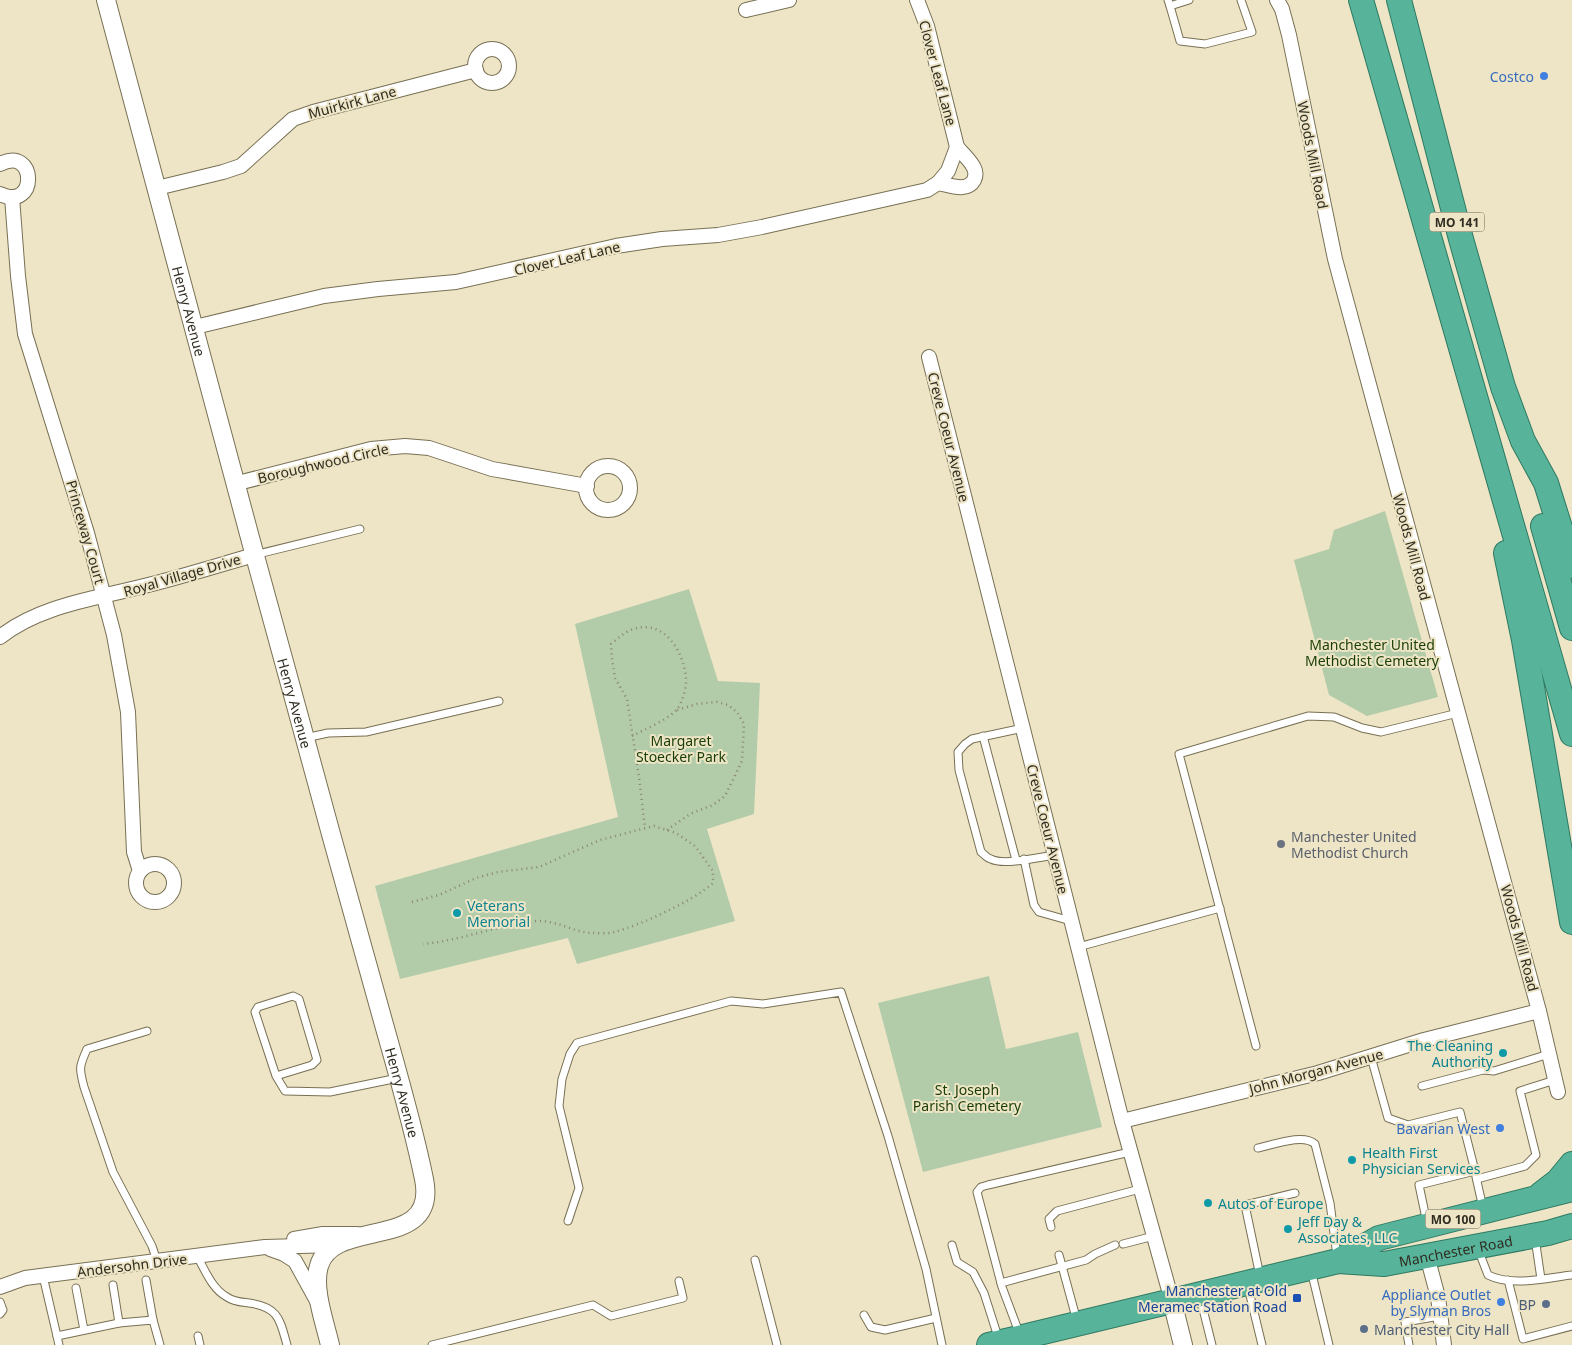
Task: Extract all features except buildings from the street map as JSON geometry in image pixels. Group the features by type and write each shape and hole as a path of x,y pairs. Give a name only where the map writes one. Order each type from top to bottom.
{"highway":[{"name":"MO 141","path":"1361,0 1572,734"},
{"name":"MO 141","path":"1399,0 1482,314 1503,387 1523,441 1540,514 1572,628"},
{"path":"1486,436 1513,591 1524,640 1572,922"},
{"path":"1523,441 1546,483 1572,566"},
{"path":"1536,1198 1558,1181 1572,1164"},
{"name":"Manchester Road","path":"1003,1342 1338,1261 1379,1238 1572,1189"},
{"name":"Manchester Road","path":"1338,1261 1384,1264 1541,1234 1572,1226"},
{"path":"1541,1234 1572,1238"}],"street":[{"name":"Henry Avenue","path":"106,0 195,327 234,484 399,1078 425,1183 425,1202 417,1216 410,1222 378,1234 349,1239 336,1245"},
{"path":"746,10 789,0"},
{"name":"Clover Leaf Lane","path":"195,327 324,296 456,282 616,246 662,239 718,235 762,227 927,190 938,183 964,188 974,181 976,172 957,147 927,26 917,0"},
{"name":"Woods Mill Road","path":"1277,0 1282,9 1289,35 1335,259 1539,1011 1557,1086"},
{"name":"Muirkirk Lane","path":"158,188 241,166 293,119 306,114 476,70"},
{"path":"938,183 948,171 957,147"},
{"name":"Princeway Court","path":"0,164 6,161 18,162 27,170 29,182 23,193 6,196 25,334 87,533 114,635 128,712 134,852 140,871"},
{"name":"Creve Coeur Avenue","path":"929,357 1122,1121 1172,1300"},
{"name":"Boroughwood Circle","path":"234,484 370,449 388,446 415,446 430,448 492,469 587,486"},
{"name":"Royal Village Drive","path":"0,637 27,618 254,555"},
{"name":"John Morgan Avenue","path":"1122,1121 1318,1073 1424,1040 1539,1011"},
{"name":"Andersohn Drive","path":"265,1247 302,1237 323,1234 378,1234"},
{"path":"327,1342 318,1287 319,1266 326,1252 336,1245"},
{"name":"Andersohn Drive","path":"0,1287 25,1278 265,1247 336,1245"},
{"path":"265,1247 284,1254 295,1261 322,1309"},
{"path":"1426,1256 1438,1297 1444,1345"},
{"path":"1172,1300 1183,1345"}],"lane":[{"path":"1189,0 1169,3 1180,40 1205,44 1252,32 1241,0"},
{"path":"254,555 360,529"},
{"path":"304,738 328,733 366,732 499,701"},
{"path":"1256,1046 1180,754 1308,716 1334,717 1362,728 1382,732 1458,713"},
{"path":"1023,728 983,736 972,739 964,744 958,752 959,770 981,852 989,859 997,862 1054,855"},
{"path":"983,736 1034,905 1039,912 1071,921"},
{"path":"1078,948 1220,908"},
{"path":"568,1221 579,1188 559,1106 562,1079 570,1054 577,1044 731,1001 763,1004 841,992 888,1136 926,1269 942,1345"},
{"path":"276,1076 312,1065 317,1060 299,999 293,996 258,1007 255,1012 276,1076 285,1091 330,1092 399,1078"},
{"path":"147,1031 87,1049 80,1065 84,1087 113,1172 152,1246 157,1261"},
{"path":"1422,1086 1483,1070 1494,1071 1549,1054"},
{"path":"1372,1057 1388,1118 1408,1125 1460,1112 1484,1211"},
{"path":"1477,1179 1525,1166 1536,1155 1520,1091 1557,1086"},
{"path":"1258,1148 1301,1138 1310,1140 1315,1144 1330,1203 1338,1261"},
{"path":"1003,1342 1001,1283 977,1192 981,1187 988,1185 1130,1152"},
{"path":"1427,1226 1419,1185 1475,1172"},
{"path":"1051,1227 1049,1219 1057,1211 1140,1189"},
{"path":"1262,1345 1245,1205 1295,1193"},
{"path":"1541,1234 1541,1278"},
{"path":"1122,1244 1154,1236"},
{"path":"952,1245 957,1262 973,1272 1003,1342"},
{"path":"1001,1283 1086,1260 1114,1245"},
{"path":"1477,1246 1488,1274 1498,1280 1572,1275"},
{"path":"1059,1255 1078,1323"},
{"path":"197,1256 217,1290 226,1297 234,1301 256,1304 276,1313 287,1345"},
{"path":"755,1260 777,1345"},
{"path":"1310,1268 1329,1345"},
{"path":"43,1276 59,1345"},
{"path":"146,1280 153,1320 160,1345"},
{"path":"1508,1280 1523,1339 1572,1326"},
{"path":"432,1345 593,1305 611,1316 683,1298 679,1281"},
{"path":"113,1285 119,1323"},
{"path":"76,1288 84,1330"},
{"path":"1199,1294 1212,1345"},
{"path":"0,1302 3,1310 0,1314"},
{"path":"864,1315 871,1327 885,1330 936,1318"},
{"path":"1409,1345 1405,1322 1440,1316"},
{"path":"57,1336 119,1323 153,1320"},
{"path":"198,1336 200,1345"}],"path":[{"path":"645,828 627,699 615,678 611,644 626,632 635,628 655,628 666,634 680,654 687,681 677,710"},
{"path":"632,736 667,718 677,710 697,704 717,702 728,705 738,712 744,724 742,761 725,796 713,805 690,814 666,830"},
{"path":"412,902 439,894 476,878 498,872 539,867 600,840 654,826 676,833 695,846 713,871 713,883 705,891 637,924 613,933 589,933 558,923 539,921 508,926 443,942 423,944"}],"green space":[{"name":"Manchester United Methodist Cemetery","path":"1385,511 1438,697 1367,716 1329,695 1294,560 1329,549 1334,530"},
{"name":"Margaret Stoecker Park","path":"689,589 718,681 760,683 754,814 707,829 735,921 577,964 568,938 400,979 375,886 618,817 575,624"},
{"name":"St. Joseph Parish Cemetery","path":"989,976 1006,1049 1078,1032 1102,1127 923,1172 878,1003"}],"place":[{"name":"Costco","path":"1544,76"},
{"name":"Manchester United Methodist Church","path":"1281,844"},
{"name":"Veterans Memorial","path":"457,913"},
{"name":"The Cleaning Authority","path":"1503,1053"},
{"name":"Bavarian West","path":"1500,1128"},
{"name":"Health First Physician Services","path":"1352,1160"},
{"name":"Autos of Europe","path":"1208,1203"},
{"name":"Jeff Day & Associates, LLC","path":"1288,1229"},
{"name":"Manchester at Old Meramec Station Road","path":"1297,1298"},
{"name":"Appliance Outlet by Slyman Bros","path":"1501,1302"},
{"name":"BP","path":"1546,1304"},
{"name":"Manchester City Hall","path":"1364,1329"}]}
